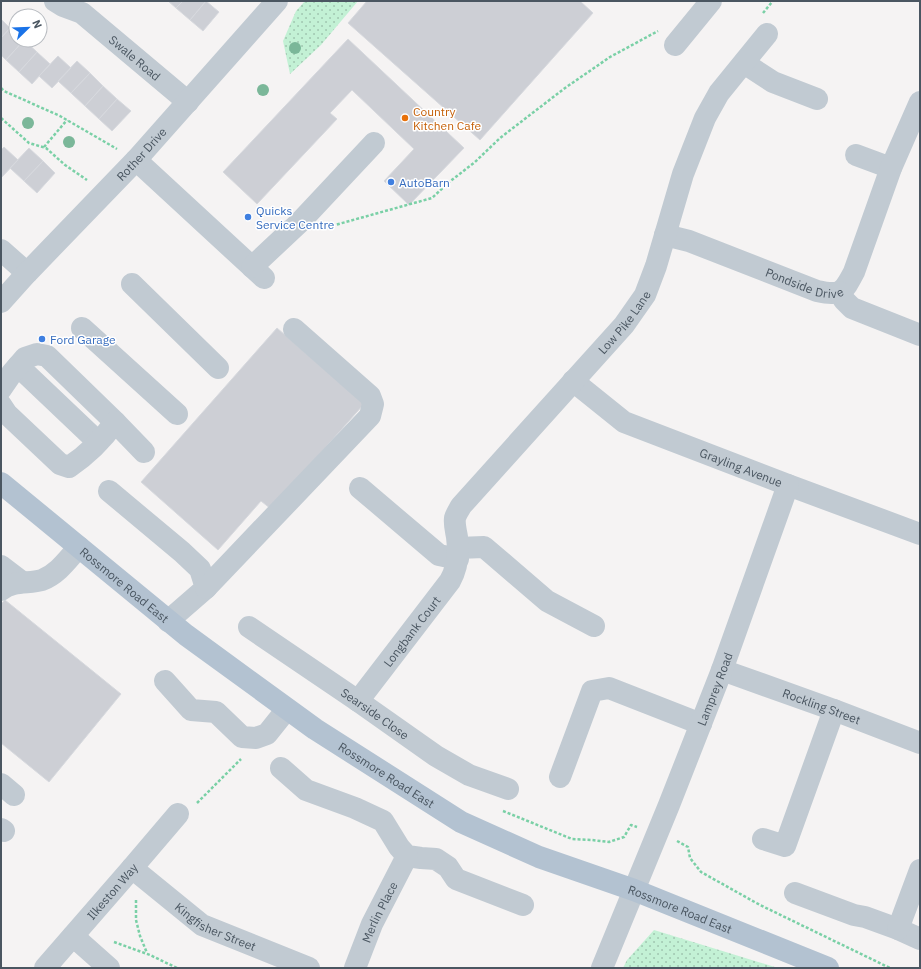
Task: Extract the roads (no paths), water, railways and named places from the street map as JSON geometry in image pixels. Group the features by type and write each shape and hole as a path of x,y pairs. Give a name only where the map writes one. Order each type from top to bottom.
{"main road":[{"name":"Rossmore Road East","path":"1,483 186,635 316,729 461,822 540,857 634,890 828,968"}],"street":[{"name":"Swale Road","path":"55,1 63,6 87,7 188,102"},
{"name":"Rother Drive","path":"1,302 136,160 277,1"},
{"path":"675,45 711,1"},
{"name":"Low Pike Lane","path":"458,553 455,518 461,506 624,325 645,295 656,266 683,174 705,118 719,94 767,34"},
{"path":"744,63 773,82 817,99"},
{"name":"Pondside Drive","path":"665,235 690,241 817,291 832,294 839,292 847,285 854,272 891,168 920,102"},
{"path":"136,160 258,272 300,222 374,143"},
{"path":"856,155 891,168"},
{"path":"1,250 27,273"},
{"path":"132,284 218,368"},
{"path":"839,292 852,308 920,335"},
{"path":"82,328 177,414"},
{"path":"168,621 206,588 370,416 373,404 370,396 294,329"},
{"path":"1,389 12,372 25,358 38,354 47,356 144,452"},
{"path":"18,366 98,442"},
{"name":"Grayling Avenue","path":"573,381 624,422 920,534"},
{"path":"1,404 7,414 60,464 69,467 78,461 98,442 115,422"},
{"name":"Lamprey Road","path":"602,968 669,805 722,670 788,485"},
{"path":"360,488 439,555 458,553 484,547 547,601 594,626"},
{"path":"109,491 200,569 206,588"},
{"path":"1,590 6,586 22,582 42,580 56,572 79,547"},
{"name":"Longbank Court","path":"358,701 450,581 456,571 458,553"},
{"path":"1,566 22,582"},
{"name":"Searside Close","path":"249,627 328,680 436,756 469,775 508,789"},
{"name":"Rockling Street","path":"722,670 834,710 920,743"},
{"path":"165,681 191,710 216,712 242,737 256,738 267,734 287,708"},
{"path":"560,777 592,691 609,688 701,724"},
{"path":"763,839 785,846 834,710"},
{"path":"281,768 306,790 355,808 383,821 399,847 407,856 436,859 448,867 456,879 523,905"},
{"name":"Ilkeston Way","path":"45,968 178,814"},
{"name":"Merlin Place","path":"354,968 372,924 407,856"},
{"name":"Kingfisher Street","path":"132,868 202,925 309,968"},
{"path":"898,928 920,870"},
{"path":"795,893 854,915 898,928 920,939"},
{"path":"73,936 109,968"}],"place":[{"name":"Country Kitchen Cafe","path":"405,118"},
{"name":"AutoBarn","path":"391,182"},
{"name":"Quicks Service Centre","path":"248,217"},
{"name":"Ford Garage","path":"42,339"}]}
